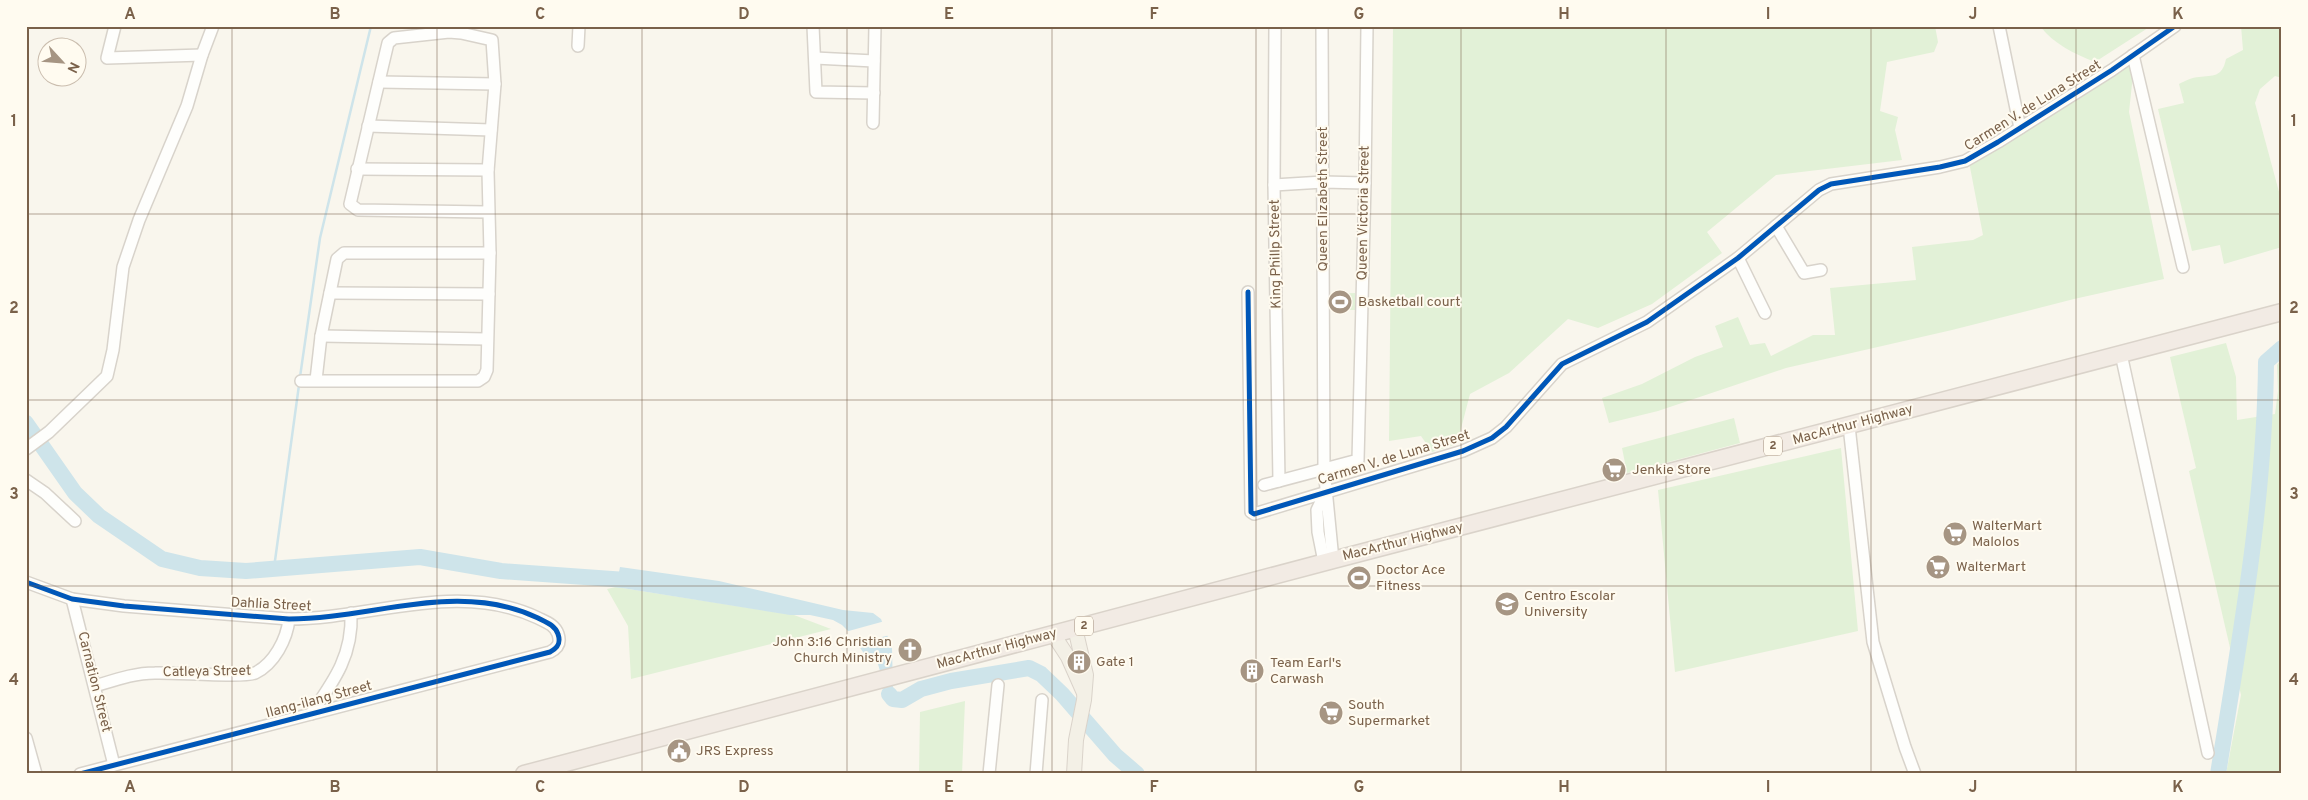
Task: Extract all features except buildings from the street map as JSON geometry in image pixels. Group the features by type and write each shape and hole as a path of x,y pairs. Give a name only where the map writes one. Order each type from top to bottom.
{"highway":[{"name":"MacArthur Highway","path":"524,774 2282,312"}],"main road":[{"path":"1074,774 1078,724 1084,697 1084,664 1075,628"},
{"path":"1053,634 1068,657 1084,697"}],"street":[{"path":"115,26 107,58 202,54"},
{"path":"26,449 47,433 107,376 113,350 123,266 139,220 187,106 202,54 213,26"},
{"path":"578,46 579,26"},
{"path":"813,26 816,92 874,93"},
{"path":"873,123 875,26"},
{"name":"King Phillp Street","path":"1275,26 1274,185 1279,481"},
{"name":"Queen Elizabeth Street","path":"1322,26 1324,468 1326,491 1318,504 1329,561"},
{"name":"Queen Victoria Street","path":"1324,468 1358,460 1367,26"},
{"path":"1999,26 2020,128"},
{"name":"Carmen V. de Luna Street","path":"1248,292 1251,512 1254,514 1464,451 1492,438 1520,413 1562,364 1647,322 1738,258 1819,190 1831,184 1940,167 1964,161 2020,128 2175,26"},
{"path":"301,381 478,382 484,377 487,370 490,254 488,170 495,84 492,40 461,29 449,29 394,38 388,43 350,204 358,210 488,212"},
{"path":"2133,55 2183,266"},
{"path":"815,58 874,61"},
{"path":"379,82 495,84"},
{"path":"368,126 490,130"},
{"path":"357,169 488,170"},
{"path":"1274,185 1323,182 1365,183"},
{"path":"1776,226 1804,273 1821,270"},
{"path":"316,380 321,336 337,259 344,252 490,254"},
{"path":"1738,258 1765,313"},
{"path":"330,294 489,294"},
{"path":"321,336 487,339"},
{"path":"2121,354 2208,754"},
{"path":"1849,426 1873,642 1915,774"},
{"path":"1264,485 1324,468"},
{"path":"26,480 45,493 75,520"},
{"name":"Dahlia Street","path":"26,582 72,599 124,606 290,619 315,619 439,601 474,601 529,614 545,621 555,628 560,643"},
{"name":"Carnation Street","path":"72,599 114,765"},
{"path":"311,714 340,672 350,636 351,613"},
{"name":"Catleya Street","path":"95,686 137,674 253,674 270,662 279,649 290,619"},
{"name":"Ilang-ilang Street","path":"80,774 550,652 557,648 560,643"},
{"path":"989,774 998,685"},
{"path":"1036,774 1042,700"},
{"path":"26,738 36,774"}],"green space":[{"path":"1393,26 1935,26 1938,42 1934,52 1887,62 1880,111 1898,117 1895,130 1902,160 1776,175 1707,232 1722,253 1652,304 1598,328 1568,319 1509,373 1470,394 1457,444 1432,452 1421,436 1389,441"},
{"path":"2040,26 2151,26 2095,62 2065,48"},
{"path":"2241,26 2282,26 2282,78 2275,76 2260,89 2255,103 2282,203 2282,247 2224,264 2220,245 2192,251 2158,109 2184,103 2179,84 2189,79 2219,73 2226,59 2243,50"},
{"path":"2128,60 2133,75 2129,112 2164,279 1786,368 1658,411 1609,423 1602,398 1642,384 1695,357 1723,347 1715,326 1738,317 1750,345 1765,343 1771,356 1813,335 1835,335 1830,288 1916,280 1912,247 1973,240 1983,235 1969,162"},
{"name":"Basketball court","path":"1355,293 1355,310 1325,310 1324,294"},
{"path":"2226,343 2236,377 2237,420 2275,414 2278,391 2277,365 2282,358 2282,774 2226,774 2241,695 2189,471 2196,468 2170,357"},
{"path":"1734,418 1740,443 1627,473 1622,448"},
{"path":"1841,448 1858,631 1675,672 1658,490"},
{"path":"616,587 794,615 831,629 631,679 628,626 607,589"},
{"path":"965,701 962,774 919,774 920,712"}],"water":[{"path":"620,567 719,581 843,610 873,613 881,619 892,648 893,691 899,696 907,695 909,702 900,703 888,699 878,664 865,655 842,625 833,620 810,615 790,615 616,587"}],"pier":[{"path":"885,621 890,635 854,644 845,632"}],"waterway":[{"path":"300,377 320,238 371,26"},
{"path":"2218,774 2250,569 2265,414 2266,362 2282,348"},
{"path":"274,568 299,385"},
{"path":"26,423 75,493 99,516 162,559 200,568 246,571 420,557 501,571 640,581"},
{"path":"889,694 893,699 902,700 921,689 951,681 1029,668 1041,674 1062,694 1115,755 1137,774"}],"cycle path":[{"path":"1248,292 1251,512 1254,514 1463,451 1492,438 1506,427 1562,364 1647,322 1738,258 1819,190 1831,184 1940,167 1965,161 2112,70 2175,26"},
{"path":"26,582 72,599 124,606 289,619 352,614 415,604 477,602 508,607 538,618 547,622 558,634 558,645 550,652 80,774"}],"place":[{"name":"Basketball court","path":"1340,302"},
{"name":"Jenkie Store","path":"1614,470"},
{"name":"WalterMart Malolos","path":"1955,534"},
{"name":"WalterMart","path":"1938,567"},
{"name":"Doctor Ace Fitness","path":"1359,578"},
{"name":"Centro Escolar University","path":"1507,604"},
{"name":"John 3:16 Christian Church Ministry","path":"910,650"},
{"name":"Gate 1","path":"1079,662"},
{"name":"Team Earl's Carwash","path":"1252,671"},
{"name":"South Supermarket","path":"1331,713"},
{"name":"JRS Express","path":"679,751"}]}
